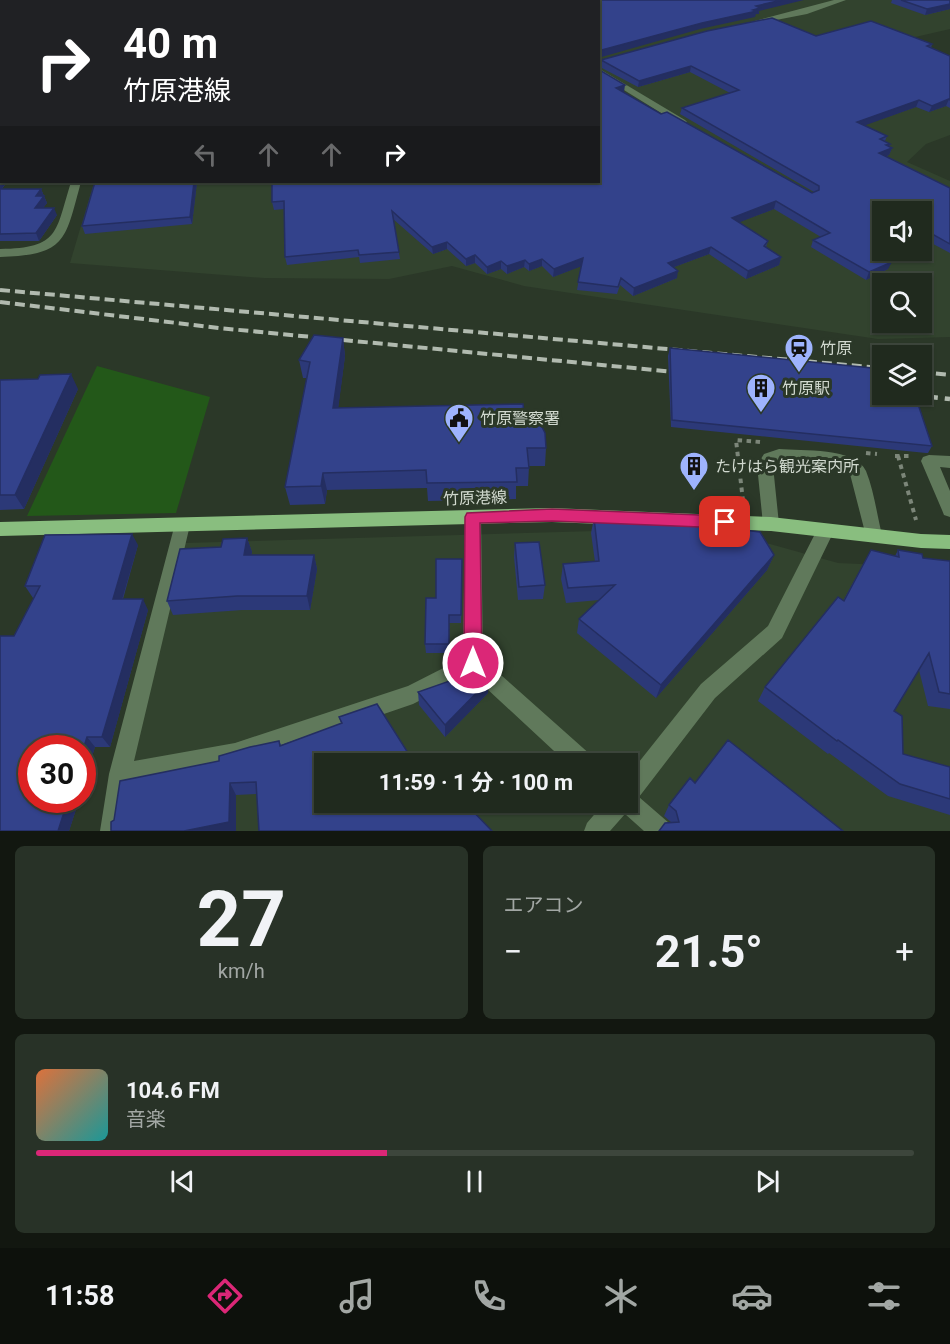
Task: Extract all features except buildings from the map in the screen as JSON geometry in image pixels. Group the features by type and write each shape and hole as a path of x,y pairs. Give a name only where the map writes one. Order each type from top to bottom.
{"main road":[{"name":"竹原港線","path":"0,529 552,515 771,524 950,542"}],"street":[{"path":"748,24 804,12 842,0"},
{"path":"600,71 695,129"},
{"path":"0,253 29,254 48,248 58,240 76,183"},
{"path":"771,524 765,465 770,458 778,455 842,460 851,464 858,472 873,535"},
{"path":"950,462 929,461 950,510"},
{"path":"473,517 473,663 572,753"},
{"path":"111,831 120,774 182,525"},
{"path":"638,781 708,691 775,632 825,531"},
{"path":"120,774 235,754 413,694 473,663"},
{"path":"638,811 661,831"},
{"path":"595,831 611,813"}],"path":[{"path":"898,456 916,520"}],"shaded area":[{"path":"600,0 950,0 950,29 911,38 950,56 950,135 926,144 907,162 950,181 950,337 878,339 524,286 452,266 389,279 264,278 70,263 94,183 600,183"},
{"path":"667,529 759,541 838,563 950,568 950,831 121,831 126,783 185,543"}],"green space":[{"path":"97,366 210,397 176,513 27,516"}],"railway":[{"path":"0,290 872,367"},
{"path":"0,302 219,328 685,373"},
{"path":"932,373 950,375"},
{"path":"932,397 950,399"}],"place":[{"name":"竹原","path":"799,374"},
{"name":"竹原駅","path":"761,414"},
{"name":"竹原警察署","path":"459,444"},
{"name":"たけはら観光案内所","path":"694,492"}],"route":[{"path":"473,663 473,517 552,515 725,522"}]}
